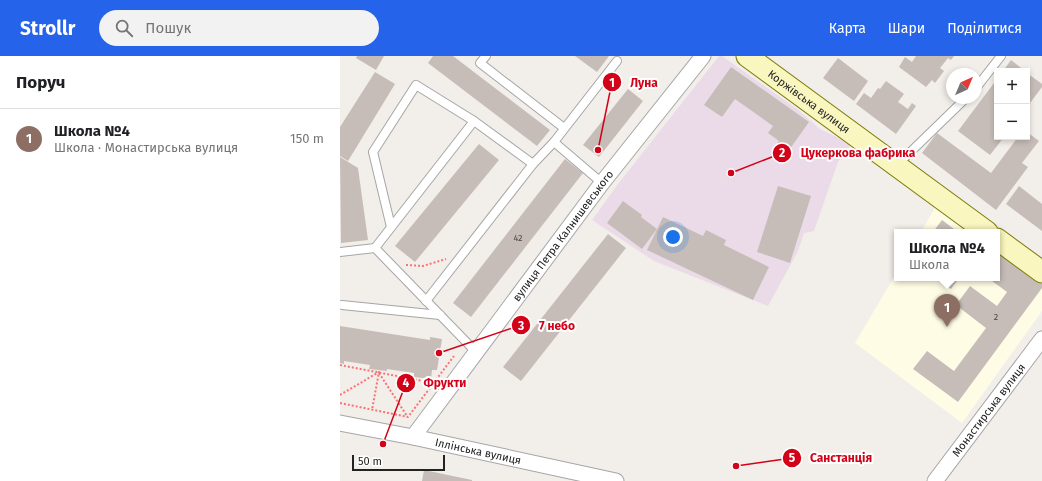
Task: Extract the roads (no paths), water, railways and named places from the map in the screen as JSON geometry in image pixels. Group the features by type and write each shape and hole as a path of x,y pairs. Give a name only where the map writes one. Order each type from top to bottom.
{"street":[{"name":"вулиця Петра Калнишевського","path":"413,437 471,347 703,56"},
{"name":"Коржівська вулиця","path":"747,56 983,229"},
{"path":"1000,241 1042,272"},
{"name":"Монастирська вулиця","path":"935,481 1042,339"},
{"name":"Іллінська вулиця","path":"340,423 413,437 615,481"}],"lane":[{"path":"486,56 480,64 564,128"},
{"path":"982,81 1002,56"},
{"path":"426,301 617,61"},
{"path":"391,227 373,152 416,85 474,121 534,164"},
{"path":"897,166 960,104"},
{"path":"340,252 375,248 474,121"},
{"path":"554,142 602,183"},
{"path":"375,248 471,347"},
{"path":"342,305 440,315"}],"place":[{"name":"Луна","path":"598,150"},
{"name":"Цукеркова фабрика","path":"731,173"},
{"name":"Школа №4","path":"947,327"},
{"name":"7 небо","path":"439,353"},
{"name":"Фрукти","path":"383,444"},
{"name":"Санстанція","path":"736,466"}]}
